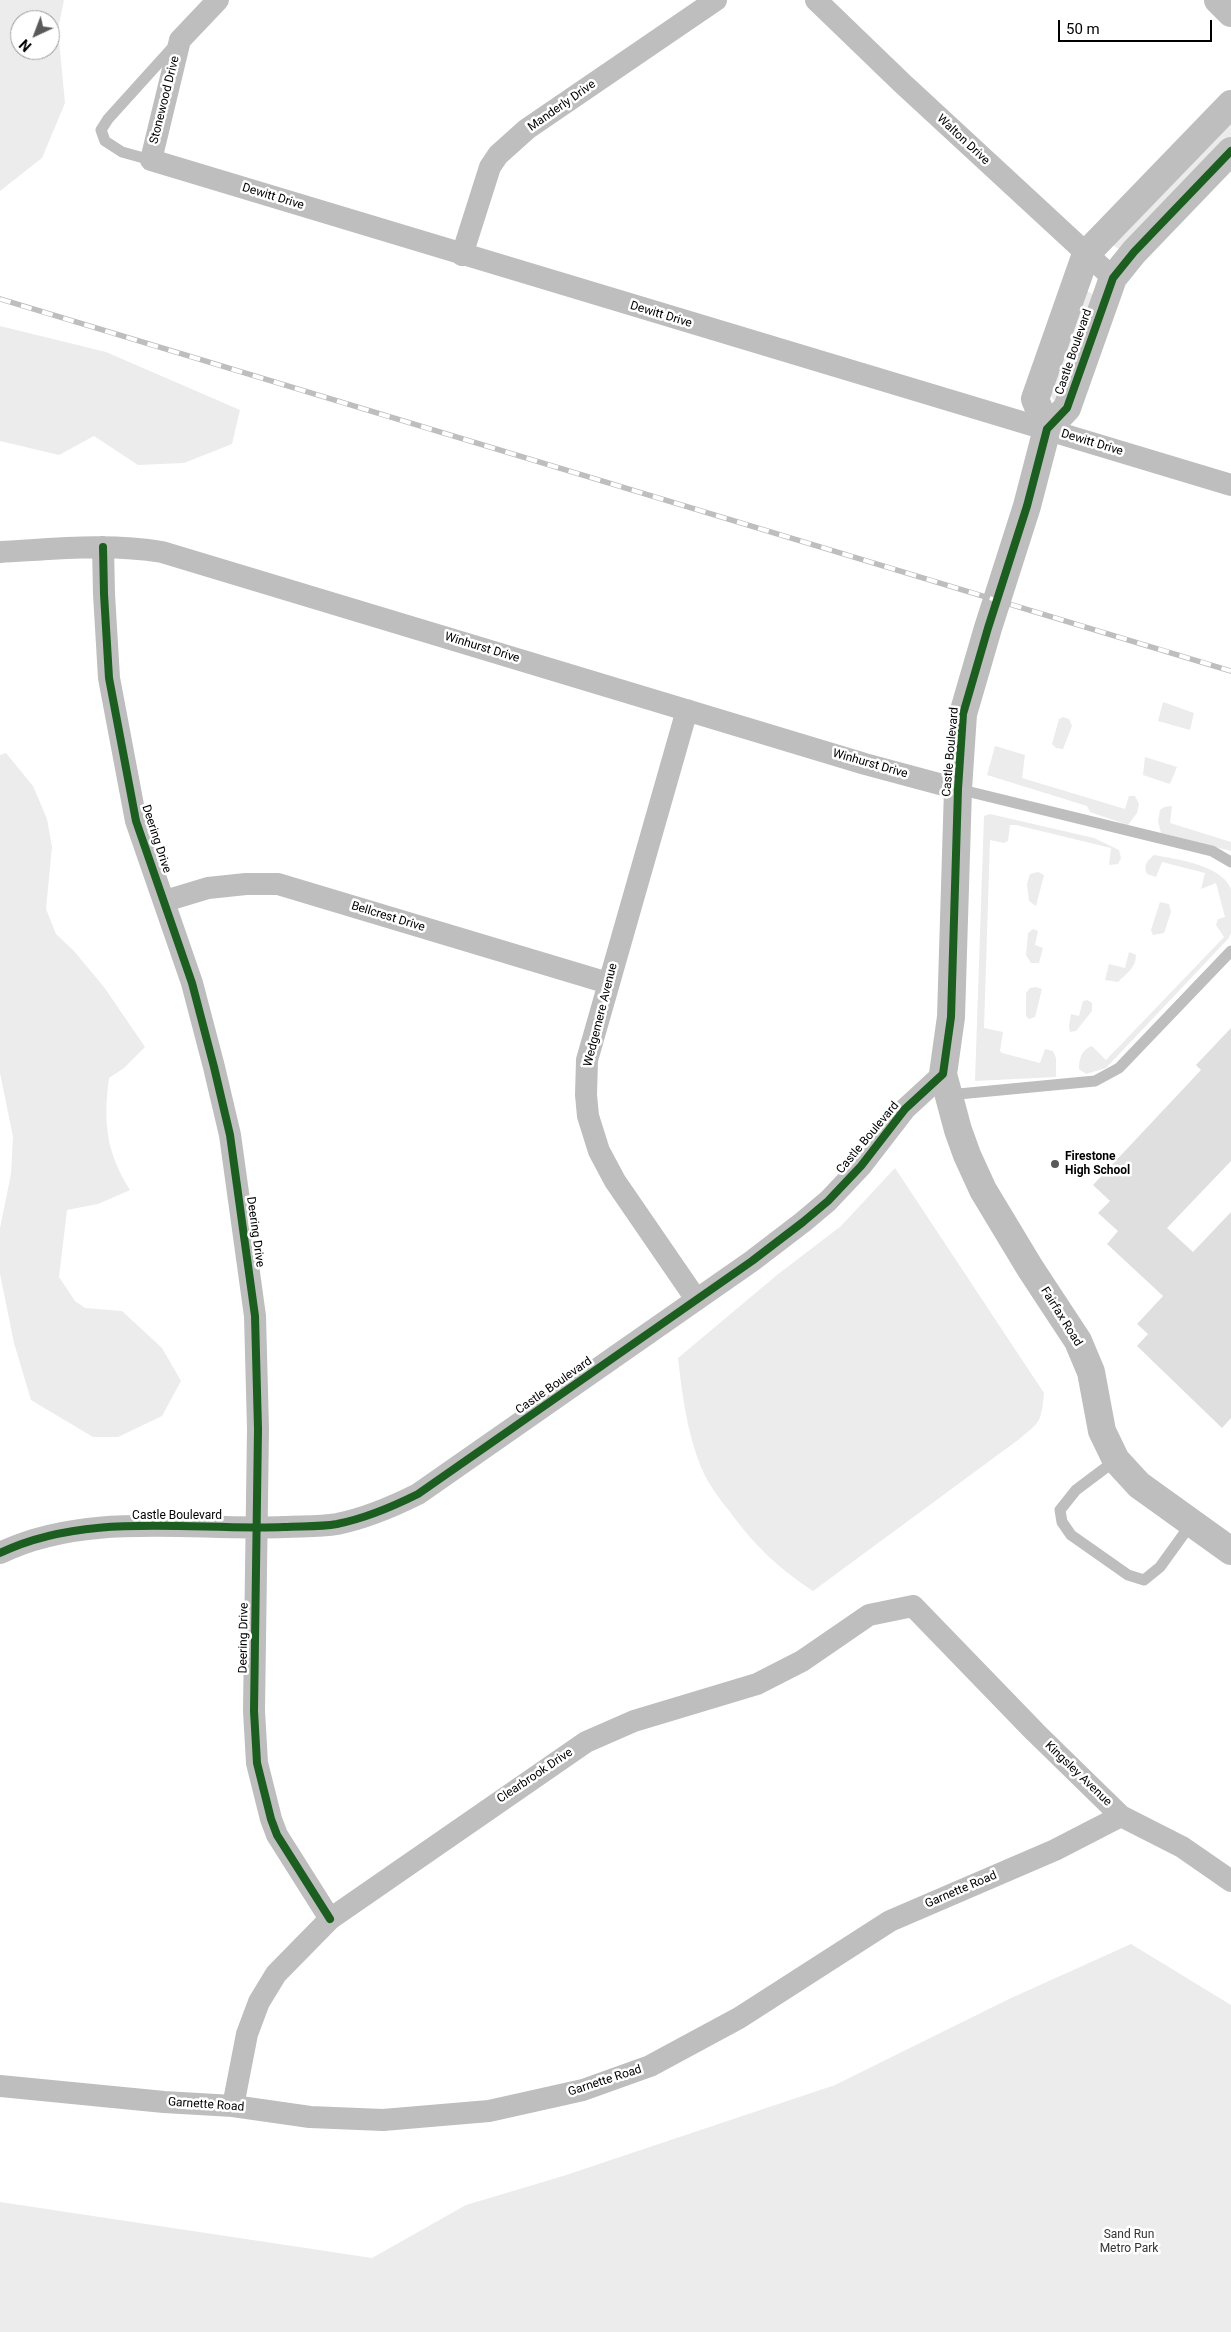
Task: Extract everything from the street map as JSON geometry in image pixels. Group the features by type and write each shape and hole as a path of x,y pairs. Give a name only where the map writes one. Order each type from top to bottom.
{"street":[{"name":"Stonewood Drive","path":"150,160 180,40 218,0"},
{"name":"Manderly Drive","path":"462,254 490,167 498,155 528,129 716,0"},
{"name":"Walton Drive","path":"816,0 1113,278"},
{"path":"1218,0 1231,12"},
{"name":"Castle Boulevard","path":"1047,429 1035,399 1086,254 1231,104"},
{"name":"Castle Boulevard","path":"0,1553 45,1537 86,1529 130,1526 258,1528 335,1524 372,1515 418,1494 752,1261 804,1222 828,1201 861,1166 905,1109 946,1085 951,1016 958,788 963,714 1027,506 1047,429 1066,408 1113,278 1134,252 1231,151"},
{"name":"Dewitt Drive","path":"150,160 915,392 1047,429 1231,485"},
{"name":"Deering Drive","path":"104,547 104,594 109,678 136,821 192,983 214,1066 230,1135 255,1316 258,1528 254,1710 257,1763 268,1810 277,1835 330,1919"},
{"name":"Winhurst Drive","path":"0,552 135,547 162,552 865,764 958,788"},
{"name":"Wedgemere Avenue","path":"687,710 587,1060 586,1095 593,1134 606,1166 696,1299"},
{"name":"Bellcrest Drive","path":"165,901 208,888 246,884 278,884 608,983"},
{"name":"Fairfax Road","path":"946,1085 967,1155 984,1190 1030,1268 1078,1341 1091,1372 1102,1431 1116,1460 1139,1485 1231,1551"},
{"name":"Clearbrook Drive","path":"233,2106 247,2034 259,2002 276,1974 330,1919 586,1742 617,1727 757,1684 802,1661 869,1615 913,1606 947,1641"},
{"name":"Kingsley Avenue","path":"947,1641 1035,1732 1121,1816 1182,1847 1231,1881"},
{"name":"Garnette Road","path":"0,2086 164,2102 233,2106 310,2117 383,2120 489,2111 583,2090 650,2066 738,2018 890,1921 1055,1850 1121,1816"}],"lane":[{"name":"Stonewood Drive","path":"101,130 108,119 180,40"},
{"name":"Dewitt Drive","path":"101,130 105,142 122,152 150,160"},
{"path":"958,788 1212,851 1231,862"},
{"path":"946,1085 1058,1085 1095,1081 1104,1077 1126,1061 1231,951"},
{"path":"1116,1460 1076,1490 1060,1510 1062,1522 1071,1535 1128,1576 1144,1580 1160,1567 1191,1524"}],"green space":[{"path":"0,0 64,0 60,19 60,10 10,10 10,60 60,60 60,50 65,103 42,158 0,191"},
{"path":"1231,116 1231,138 1121,250 1114,246 1113,239"},
{"path":"1086,291 1091,293 1097,300 1055,402 1050,395"},
{"path":"0,326 106,352 240,410 232,444 184,463 138,465 94,436 59,455 0,441"},
{"path":"1163,702 1194,713 1190,730 1158,721"},
{"path":"1063,717 1069,719 1072,726 1063,749 1056,748 1052,744 1059,719"},
{"path":"995,746 1025,755 1022,778 1125,809 1129,796 1135,796 1139,804 1137,813 1128,825 1090,812 1087,806 987,775"},
{"path":"6,753 33,786 47,819 52,847 46,909 56,934 74,951 104,987 145,1047 124,1068 109,1078 107,1094 107,1123 111,1149 130,1190 98,1204 67,1210 59,1277 75,1301 85,1308 122,1311 162,1348 181,1381 162,1416 118,1437 93,1437 31,1400 14,1343 0,1274 0,1228 11,1174 13,1137 0,1073 0,755"},
{"path":"1145,757 1177,767 1170,784 1143,775"},
{"path":"1172,806 1170,823 1231,842 1231,851 1161,833 1158,821 1160,810 1164,807"},
{"path":"990,814 1094,838 1119,850 1121,858 1118,864 1109,865 1111,848 1016,825 1010,825 1008,841 1004,843 990,840 984,1028 1003,1032 1000,1051 1002,1053 1040,1063 1045,1049 1053,1051 1056,1058 1056,1077 975,1081 984,816"},
{"path":"1154,855 1197,864 1218,874 1226,881 1231,889 1231,933 1228,939 1106,1068 1086,1074 1079,1069 1080,1058 1085,1050 1092,1046 1106,1060 1224,937 1216,925 1218,919 1225,917 1216,883 1201,889 1205,873 1162,862 1156,877 1147,874 1146,863"},
{"path":"1038,872 1044,875 1036,906 1029,901 1027,884 1030,874"},
{"path":"1160,902 1169,904 1171,912 1164,933 1153,935 1151,930"},
{"path":"1033,929 1038,931 1035,945 1043,948 1039,963 1031,963 1026,955 1028,933"},
{"path":"1129,952 1136,955 1136,960 1130,970 1118,982 1105,980 1109,964 1125,968"},
{"path":"1030,988 1042,989 1035,1017 1029,1019 1026,1016 1026,993"},
{"path":"1087,1000 1092,1003 1092,1011 1076,1031 1070,1032 1071,1014 1079,1016 1083,1001"},
{"path":"895,1168 1044,1393 1041,1416 1036,1425 1018,1440 813,1591 778,1565 758,1546 739,1524 707,1479 696,1454 689,1427 683,1399 678,1358 777,1275 841,1226"},
{"name":"Sand Run Metro Park","path":"1131,1944 1231,2005 1231,2332 0,2332 0,2202 372,2258 466,2205 563,2176 835,2085 1009,1999"}],"building":[{"name":"Firestone High School","path":"1231,1028 1231,1161 1167,1228 1193,1252 1231,1212 1231,1418 1222,1428 1137,1346 1148,1334 1137,1324 1163,1296 1107,1244 1118,1231 1098,1213 1110,1201 1093,1185 1201,1070 1196,1065"}],"railway":[{"path":"0,299 1231,671"}],"cycle path":[{"path":"0,1553 33,1540 68,1532 104,1527 249,1528 331,1525 348,1522 389,1508 418,1494 752,1261 803,1222 828,1201 861,1166 905,1109 943,1074 951,1017 958,789 963,714 1027,506 1047,429 1067,408 1113,278 1134,252 1231,151"},
{"path":"103,547 109,678 136,821 192,983 214,1067 230,1135 255,1316 258,1429 254,1711 257,1763 277,1835 330,1919"}],"place":[{"name":"Firestone High School","path":"1055,1164"}]}
